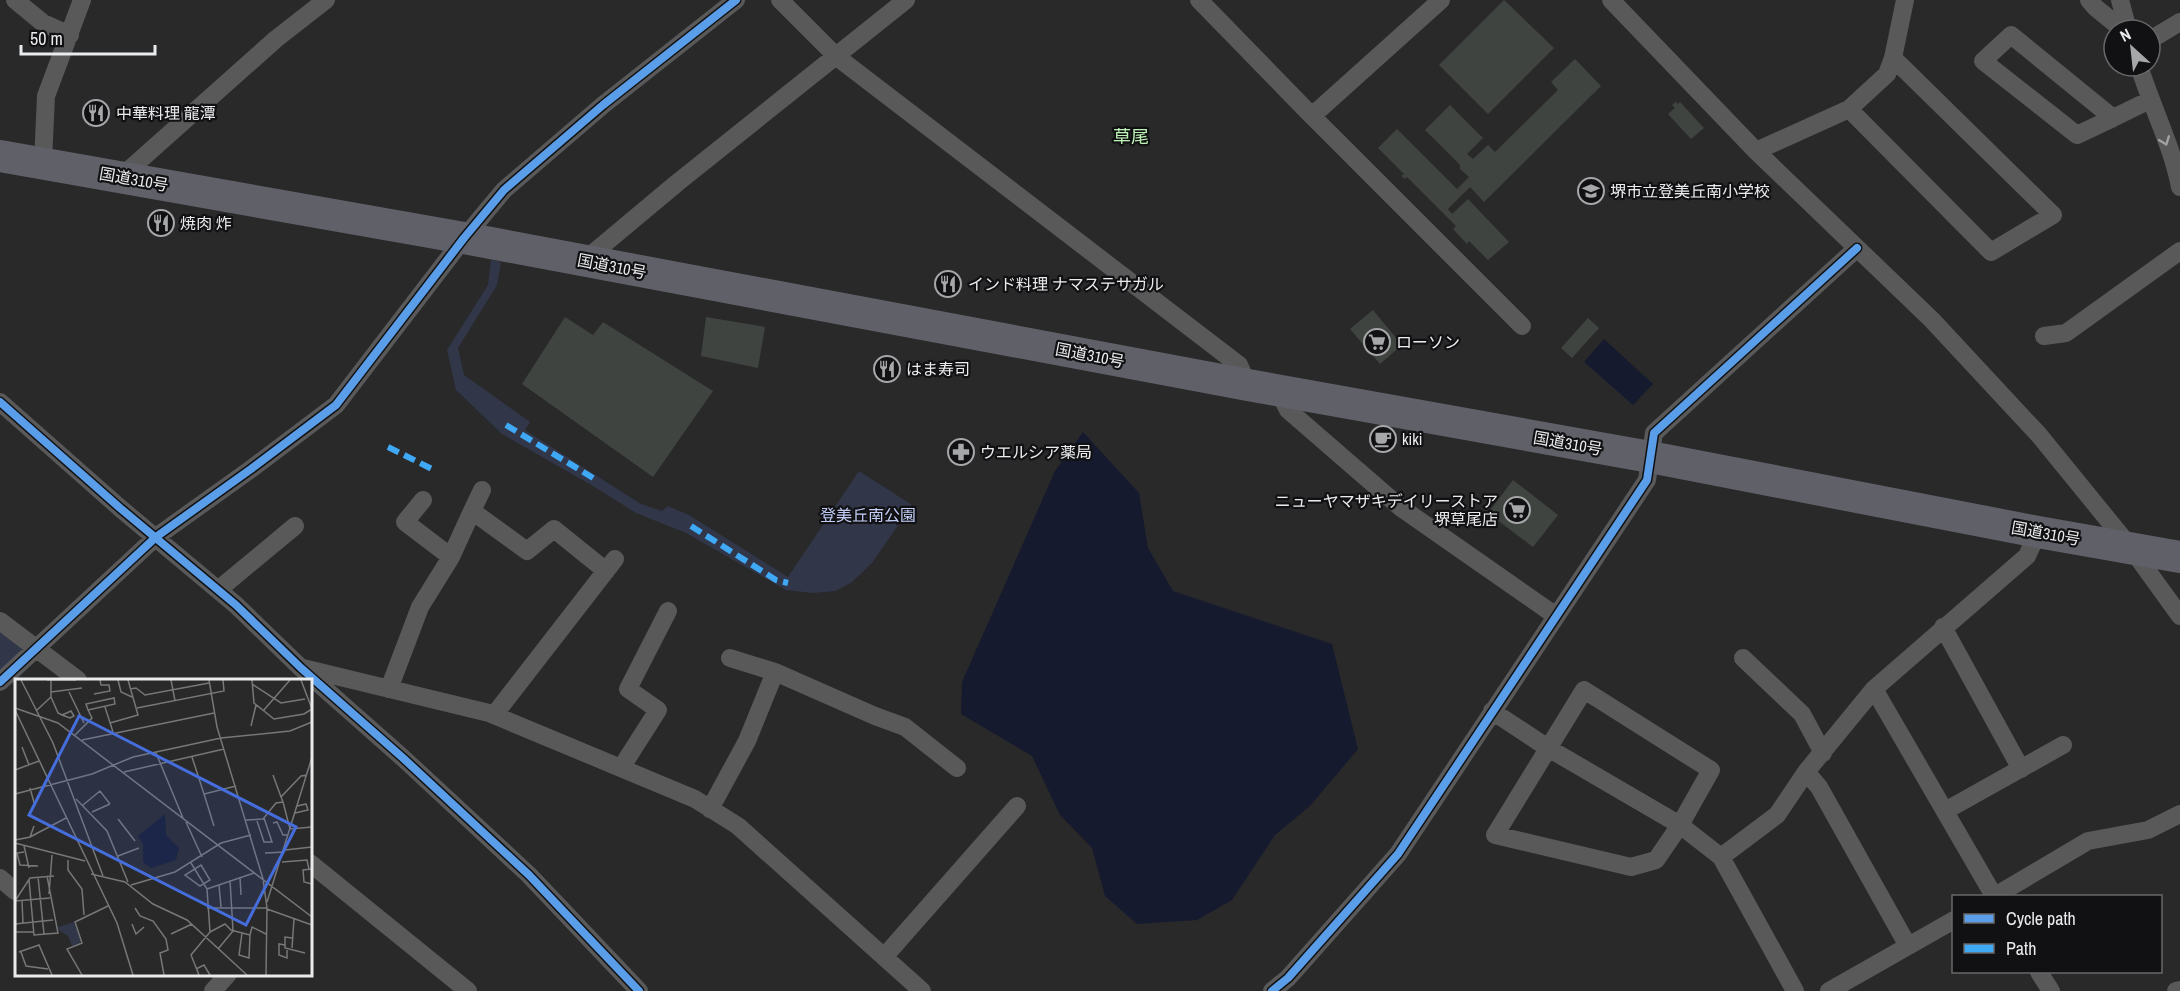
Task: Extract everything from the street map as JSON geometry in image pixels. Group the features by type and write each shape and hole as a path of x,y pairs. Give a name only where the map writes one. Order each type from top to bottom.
{"highway":[{"name":"国道310号","path":"0,156 585,260 2180,557"}],"street":[{"path":"15,0 43,23 70,35"},
{"path":"43,162 46,96 82,0"},
{"path":"122,177 276,39 326,0"},
{"path":"0,682 156,537 336,405 464,238 504,190 603,105 736,0"},
{"path":"780,0 837,57 1239,365 1400,507 1556,616"},
{"path":"585,260 677,183 906,0"},
{"path":"1199,0 1522,326"},
{"path":"1312,116 1441,0"},
{"path":"1611,0 1755,151 1932,320 2039,435 2131,548 2180,616"},
{"path":"1755,151 1849,109 1887,74 1893,58 1905,0"},
{"path":"2090,0 2108,18"},
{"path":"2120,0 2125,18"},
{"path":"2162,33 2180,22"},
{"path":"2113,118 2011,35 1983,61 2077,135 2113,118 2150,100"},
{"path":"1849,109 1991,252 2053,215 1893,58"},
{"path":"2143,78 2176,169 2180,187"},
{"path":"1272,991 1288,978 1398,854 1647,480 1654,433 1857,249"},
{"path":"2044,336 2066,333 2180,250"},
{"path":"0,402 219,590 301,668 403,758 529,875 639,991"},
{"path":"389,689 420,607 451,557 482,490"},
{"path":"423,500 405,522 451,557"},
{"path":"472,510 527,551 554,529 610,565 494,716"},
{"path":"219,590 295,526"},
{"path":"1721,858 1777,815 1806,772 1874,689 2027,556 2038,532"},
{"path":"621,768 658,710 627,688 668,611"},
{"path":"0,621 76,679"},
{"path":"1943,627 2020,768"},
{"path":"730,657 775,672 905,727 957,768"},
{"path":"1743,658 1802,714 1823,753"},
{"path":"301,668 494,716 695,799 738,826 922,991"},
{"path":"710,809 747,741 775,672"},
{"path":"1874,689 1993,895"},
{"path":"1584,690 1711,770 1680,825 1656,860 1631,867 1495,835 1584,690"},
{"path":"1492,711 1548,748 1680,825 1721,858 1795,991"},
{"path":"1945,811 2063,745"},
{"path":"1806,772 1819,787 1908,946"},
{"path":"884,957 1017,806"},
{"path":"1997,895 2088,841 2148,830 2180,814"},
{"path":"312,864 468,991"},
{"path":"0,878 15,891"},
{"path":"1829,991 1952,921"},
{"path":"2040,973 2051,991"},
{"path":"213,991 227,976"}],"green space":[{"name":"登美丘南公園","path":"491,260 501,262 497,285 458,348 464,375 530,422 525,430 641,504 662,511 668,506 689,515 788,577 859,471 912,505 872,563 852,582 836,591 813,593 786,590 686,533 636,513 502,434 456,390 447,350 488,285"},
{"path":"0,627 24,647 0,676"}],"shaded area":[{"path":"1604,339 1653,384 1633,405 1584,362"},
{"path":"1083,432 1139,493 1148,548 1173,591 1332,644 1358,749 1310,806 1275,835 1232,900 1197,920 1137,924 1105,896 1092,848 1060,815 1032,756 961,714 962,682 1055,471"}],"building":[{"path":"1504,0 1554,48 1488,114 1439,65"},
{"path":"1575,59 1601,86 1484,202 1470,187 1448,209 1452,214 1468,199 1509,242 1488,260 1469,241 1467,244 1453,229 1456,226 1407,177 1405,179 1401,176 1404,174 1378,148 1397,129 1457,189 1469,177 1425,130 1450,105 1483,138 1467,154 1473,159 1488,145 1495,152 1558,90 1551,82"},
{"path":"1676,102 1678,104 1680,102 1704,128 1691,139 1668,114 1675,108 1672,105"},
{"path":"1373,310 1402,345 1380,364 1350,329"},
{"path":"565,317 593,335 603,322 713,391 653,477 522,384"},
{"path":"706,317 765,327 758,368 701,356"},
{"path":"1588,318 1599,328 1572,358 1561,348"},
{"path":"1513,480 1558,515 1533,547 1488,513"}],"marked path":[{"path":"506,425 598,481"},
{"path":"388,447 434,470"},
{"path":"691,526 776,580 788,583"}],"cycle path":[{"path":"0,682 156,537 336,405 464,238 504,190 603,105 736,0"},
{"path":"1272,991 1288,978 1398,854 1647,480 1654,433 1857,248"},
{"path":"0,402 120,508 236,605 301,668 403,758 529,875 639,991"}],"place":[{"name":"中華料理 龍潭","path":"96,113"},
{"name":"堺市立登美丘南小学校","path":"1591,191"},
{"name":"焼肉 炸","path":"161,223"},
{"name":"インド料理 ナマステサガル","path":"948,284"},
{"name":"ローソン","path":"1377,342"},
{"name":"はま寿司","path":"887,369"},
{"name":"kiki","path":"1383,439"},
{"name":"ウエルシア薬局","path":"961,452"},
{"name":"ニューヤマザキデイリーストア 堺草尾店","path":"1517,510"}],"district":[{"name":"草尾","path":"1131,136"}]}
